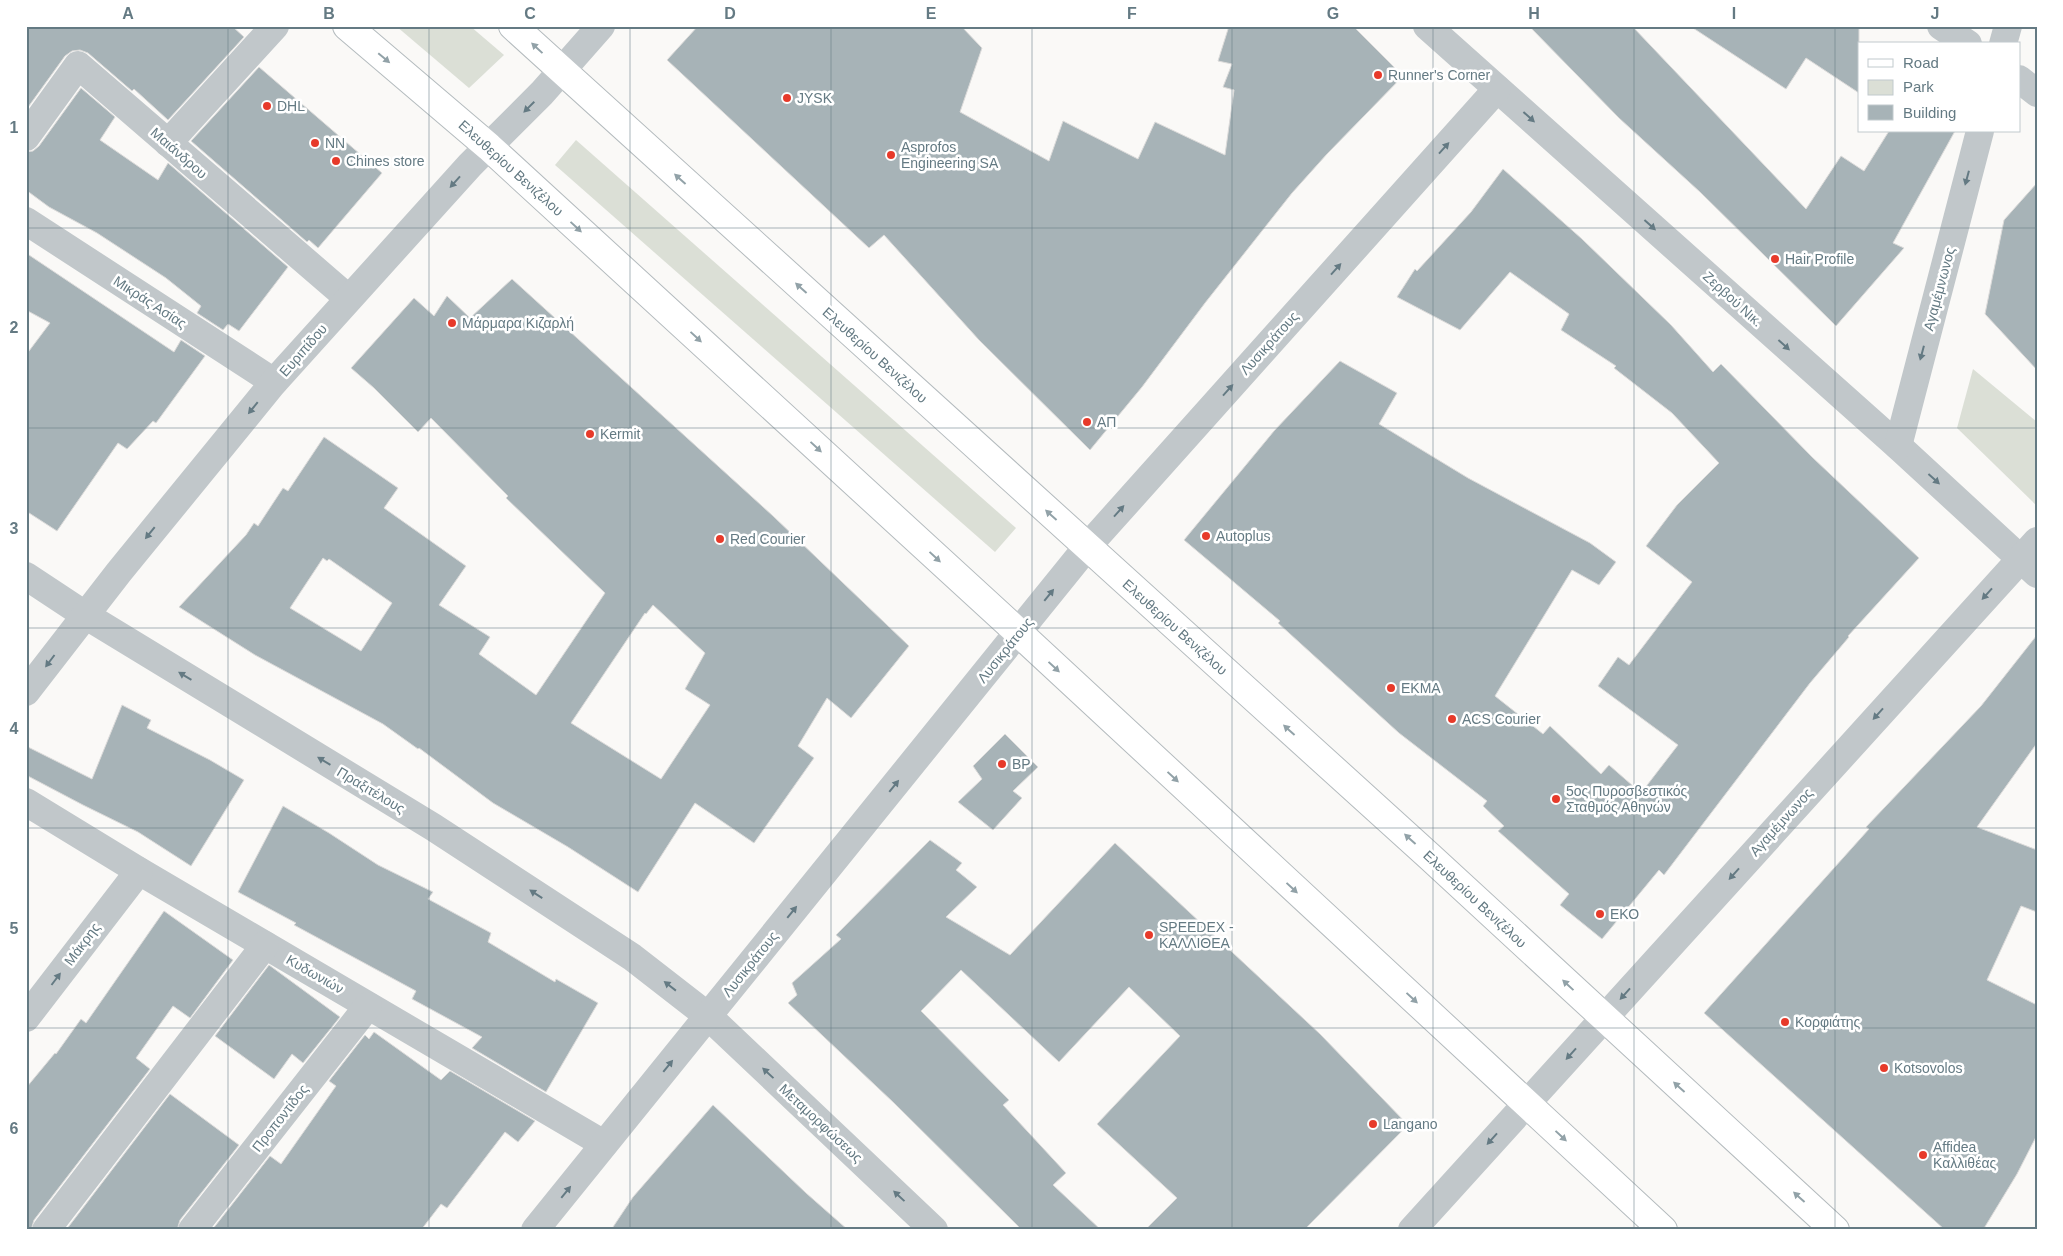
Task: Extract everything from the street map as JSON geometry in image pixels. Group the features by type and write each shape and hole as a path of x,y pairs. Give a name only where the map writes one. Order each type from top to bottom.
{"main road":[{"name":"Ελευθερίου Βενιζέλου","path":"347,26 488,147 1019,633 1663,1230"},
{"name":"Ελευθερίου Βενιζέλου","path":"513,26 1429,856 1836,1230"}],"street":[{"path":"168,143 275,26"},
{"name":"Ευριπίδου","path":"26,692 85,615 274,382 348,298 601,26"},
{"name":"Ζερβού Νικ.","path":"1427,26 1898,446 2031,557"},
{"path":"1941,26 1965,42"},
{"path":"2004,42 2008,26"},
{"name":"Μαιάνδρου","path":"26,137 78,65 348,298"},
{"path":"2020,81 2037,93"},
{"name":"Λυσικράτους","path":"535,1230 1087,547 1497,89"},
{"name":"Αγαμέμνωνος","path":"1898,446 1980,132"},
{"name":"Μικράς Ασίας","path":"26,221 274,382"},
{"name":"Αγαμέμνωνος","path":"1412,1230 1525,1103 2031,557"},
{"name":"Πραξιτέλους","path":"26,576 85,615 433,827 632,957 708,1016"},
{"name":"Κυδωνιών","path":"26,802 139,871 604,1144"},
{"name":"Μάκρης","path":"26,1018 139,871"},
{"path":"46,1230 265,945"},
{"name":"Προποντίδος","path":"192,1230 368,1006"},
{"name":"Μεταμορφώσεως","path":"708,1016 934,1230"}],"green space":[{"path":"396,26 470,26 504,55 469,88"},
{"path":"576,140 1016,528 995,552 555,165"},
{"path":"1973,369 2037,422 2037,506 1957,428"}],"building":[{"path":"26,26 232,26 244,37 168,120 134,89 132,91 88,53 80,50 72,51 65,56 26,110"},
{"path":"698,26 961,26 982,48 960,112 1049,161 1063,121 1138,159 1155,122 1225,155 1234,90 1223,87 1232,64 1218,61 1229,26 1353,26 1403,76 1292,193 1205,303 1142,387 1090,450 979,340 884,235 869,248 667,60"},
{"path":"1529,26 1632,26 1806,209 1841,156 1864,171 1888,132 1954,132 1893,243 1904,248 1836,326 1700,192 1619,118"},
{"path":"1690,26 1859,26 1858,92 1806,58 1786,89"},
{"path":"259,67 382,173 318,248 309,240 307,242 191,141"},
{"path":"81,88 115,117 100,140 158,180 168,163 288,267 239,331 228,324 223,330 197,313 201,306 166,278 97,233 49,207 26,190 26,152 33,151 39,146"},
{"path":"1503,169 1582,239 1671,325 1713,372 1721,364 1812,457 1919,558 1848,636 1810,683 1664,875 1659,870 1602,939 1560,905 1569,894 1498,831 1504,826 1483,806 1487,801 1399,733 1278,623 1280,621 1184,540 1274,431 1340,361 1397,393 1379,424 1468,478 1590,543 1616,562 1599,585 1572,570 1495,696 1543,734 1550,726 1601,774 1609,765 1641,793 1678,745 1598,686 1618,657 1629,665 1692,582 1646,546 1677,505 1719,463 1672,413 1614,368 1616,366 1561,330 1569,314 1510,272 1460,330 1397,297 1415,269 1417,271 1471,212"},
{"path":"2037,183 2037,370 1985,314 2004,220"},
{"path":"26,253 174,352 181,340 205,356 156,423 153,421 127,449 118,443 57,531 26,511 26,355 50,323 26,310"},
{"path":"512,279 773,516 909,646 851,718 827,698 798,746 814,758 754,843 695,803 638,892 568,847 493,803 419,748 383,724 255,655 179,607 246,535 254,523 258,526 283,488 288,491 324,437 398,488 384,508 466,566 439,605 490,637 479,654 536,695 605,593 506,498 508,496 431,418 418,432 351,368 414,298 434,316 447,296 470,318","holes":["323,558 327,561 329,559 392,603 361,651 290,608","653,605 705,653 685,689 710,705 661,779 571,723 645,613"]},
{"path":"2037,635 2037,743 1977,827 2037,850 2037,912 2021,906 1987,980 2037,1005 2037,1135 2017,1174 1983,1230 1945,1230 1704,1013 1869,829 1866,827 1981,706"},
{"path":"122,705 151,720 147,728 210,760 244,780 191,866 138,832 26,775 26,746 92,779"},
{"path":"1005,734 1038,767 1013,791 1022,798 993,830 958,802 982,779 973,766"},
{"path":"283,806 378,865 433,892 428,899 491,933 488,942 555,982 556,979 598,1003 546,1092 472,1048 482,1037 412,999 416,991 294,925 296,923 238,892"},
{"path":"930,840 962,863 956,870 977,887 946,917 1010,955 1115,843 1320,1034 1408,1125 1304,1230 1145,1230 1177,1198 1097,1124 1180,1036 1129,987 1059,1062 961,970 921,1011 1009,1100 1003,1105 1066,1173 1053,1185 1101,1230 1022,1230 894,1103 788,1003 797,995 792,983 841,939 836,935"},
{"path":"164,911 233,960 190,1018 173,1006 136,1058 150,1069 34,1220 31,1230 26,1230 26,1088 56,1054 81,1019 86,1023"},
{"path":"269,965 340,1017 303,1063 292,1054 274,1079 215,1036"},
{"path":"374,1032 441,1080 450,1071 535,1121 518,1142 505,1132 447,1208 441,1204 421,1230 212,1230 270,1156 281,1164 336,1086 329,1081 365,1035 369,1039"},
{"path":"170,1094 239,1145 180,1220 177,1230 66,1230"},
{"path":"713,1105 848,1230 611,1230 633,1197"}],"place":[{"name":"Runner's Corner","path":"1378,75"},
{"name":"JYSK","path":"787,98"},
{"name":"DHL","path":"267,106"},
{"name":"NN","path":"315,143"},
{"name":"Asprofos Engineering SA","path":"891,155"},
{"name":"Chines store","path":"336,161"},
{"name":"Hair Profile","path":"1775,259"},
{"name":"Μάρμαρα Κιζαρλή","path":"452,323"},
{"name":"ΑΠ","path":"1087,422"},
{"name":"Kermit","path":"590,434"},
{"name":"Autoplus","path":"1206,536"},
{"name":"Red Courier","path":"720,539"},
{"name":"ΕΚΜΑ","path":"1391,688"},
{"name":"ACS Courier","path":"1452,719"},
{"name":"BP","path":"1002,764"},
{"name":"5ος Πυροσβεστικός Σταθμός Αθηνών","path":"1556,799"},
{"name":"ΕΚΟ","path":"1600,914"},
{"name":"SPEEDEX - ΚΑΛΛΙΘΕΑ","path":"1149,935"},
{"name":"Κορφιάτης","path":"1785,1022"},
{"name":"Kotsovolos","path":"1884,1068"},
{"name":"Langano","path":"1373,1124"},
{"name":"Affidea Καλλιθέας","path":"1923,1155"}]}
